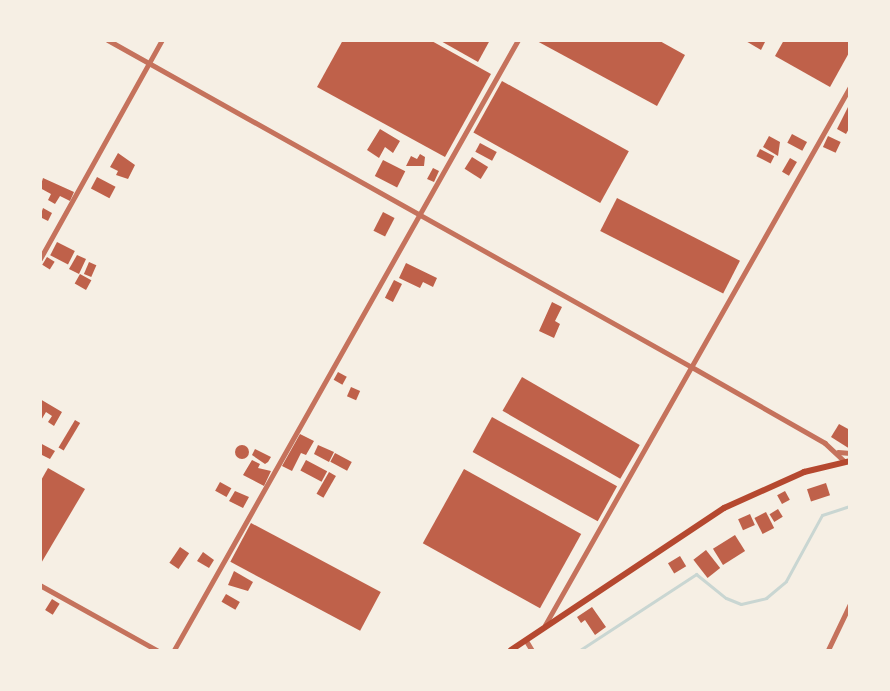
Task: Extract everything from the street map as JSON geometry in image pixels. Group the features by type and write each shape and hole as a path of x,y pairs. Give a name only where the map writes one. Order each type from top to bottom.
{"main road":[{"path":"511,651 545,625 724,508 804,472 847,460"}],"street":[{"path":"108,40 692,367 838,452 847,460"},
{"path":"40,259 162,40"},
{"path":"174,651 518,40"},
{"path":"545,625 849,87"},
{"path":"838,452 849,453"},
{"path":"40,585 157,651"},
{"path":"828,651 849,604"},
{"path":"526,640 532,651"}],"building":[{"path":"343,40 430,40 491,74 445,157 317,87"},
{"path":"439,40 490,40 478,62"},
{"path":"535,40 658,40 685,55 657,106"},
{"path":"744,40 766,40 761,50"},
{"path":"784,40 850,40 850,51 830,87 775,56"},
{"path":"502,81 629,151 600,203 473,133"},
{"path":"848,107 850,127 846,134 837,129"},
{"path":"380,129 400,141 393,153 385,147 379,158 367,150"},
{"path":"792,134 807,142 802,151 787,143"},
{"path":"769,136 780,142 778,156 763,147"},
{"path":"828,136 841,142 836,153 823,147"},
{"path":"480,143 497,152 492,161 475,152"},
{"path":"760,149 774,156 771,163 756,156"},
{"path":"118,153 135,165 128,179 116,175 118,171 110,167"},
{"path":"420,154 425,157 424,166 406,166 411,156 417,159"},
{"path":"472,157 488,167 481,179 465,169"},
{"path":"790,158 797,162 789,176 782,172"},
{"path":"383,160 405,171 397,187 375,176"},
{"path":"433,168 439,171 434,182 427,179"},
{"path":"97,177 116,187 109,198 91,188"},
{"path":"43,178 74,192 70,201 60,196 55,204 48,200 51,194 40,188"},
{"path":"617,198 740,261 723,294 600,231"},
{"path":"43,208 52,213 48,221 40,217"},
{"path":"383,212 395,218 385,237 373,231"},
{"path":"57,242 75,251 68,264 50,255"},
{"path":"77,255 86,259 79,274 69,269"},
{"path":"47,257 55,262 50,269 42,265"},
{"path":"89,262 96,265 91,277 84,274"},
{"path":"406,263 437,278 433,287 423,282 420,288 399,278"},
{"path":"80,274 91,280 86,290 75,284"},
{"path":"394,280 402,284 393,302 385,298"},
{"path":"552,302 562,307 555,321 560,324 554,338 539,331"},
{"path":"338,372 347,377 342,385 334,380"},
{"path":"522,377 640,445 620,479 502,411"},
{"path":"351,387 360,391 356,400 347,396"},
{"path":"40,399 62,412 54,426 48,422 52,416 46,412 40,422"},
{"path":"492,417 617,486 598,521 473,452"},
{"path":"75,420 80,423 64,451 59,447"},
{"path":"839,424 850,430 850,449 831,437"},
{"path":"300,434 314,441 306,455 301,453 292,471 282,466"},
{"path":"40,443 55,451 50,459 40,454"},
{"path":"239,445 245,445 249,452 245,459 239,459 235,455 235,449"},
{"path":"318,445 334,452 329,462 314,454"},
{"path":"255,449 271,457 268,462 265,464 252,455"},
{"path":"335,453 352,462 347,471 330,462"},
{"path":"252,460 260,464 258,468 271,471 264,486 243,475"},
{"path":"306,460 327,471 322,482 300,471"},
{"path":"48,468 85,489 40,565 40,482"},
{"path":"464,469 581,534 540,608 423,543"},
{"path":"329,472 336,476 323,498 316,494"},
{"path":"220,482 231,488 227,497 215,491"},
{"path":"826,483 830,495 811,502 807,489"},
{"path":"235,491 249,497 243,508 229,501"},
{"path":"785,491 790,500 782,504 777,495"},
{"path":"778,509 783,517 774,522 770,514"},
{"path":"766,512 774,528 763,534 754,518"},
{"path":"750,514 755,525 743,530 738,519"},
{"path":"251,523 381,592 360,631 230,562"},
{"path":"735,535 745,551 723,565 713,549"},
{"path":"180,547 189,553 178,569 169,563"},
{"path":"706,550 720,568 708,578 693,560"},
{"path":"203,552 214,560 209,568 197,561"},
{"path":"680,556 686,566 674,573 668,563"},
{"path":"234,571 253,582 248,591 228,585"},
{"path":"226,594 240,602 235,610 222,602"},
{"path":"52,599 60,604 53,615 45,610"},
{"path":"592,607 606,627 595,635 585,620 581,623 577,617"}],"waterway":[{"path":"580,650 696,574 726,598 741,604 766,598 786,581 822,515 850,506"}]}
